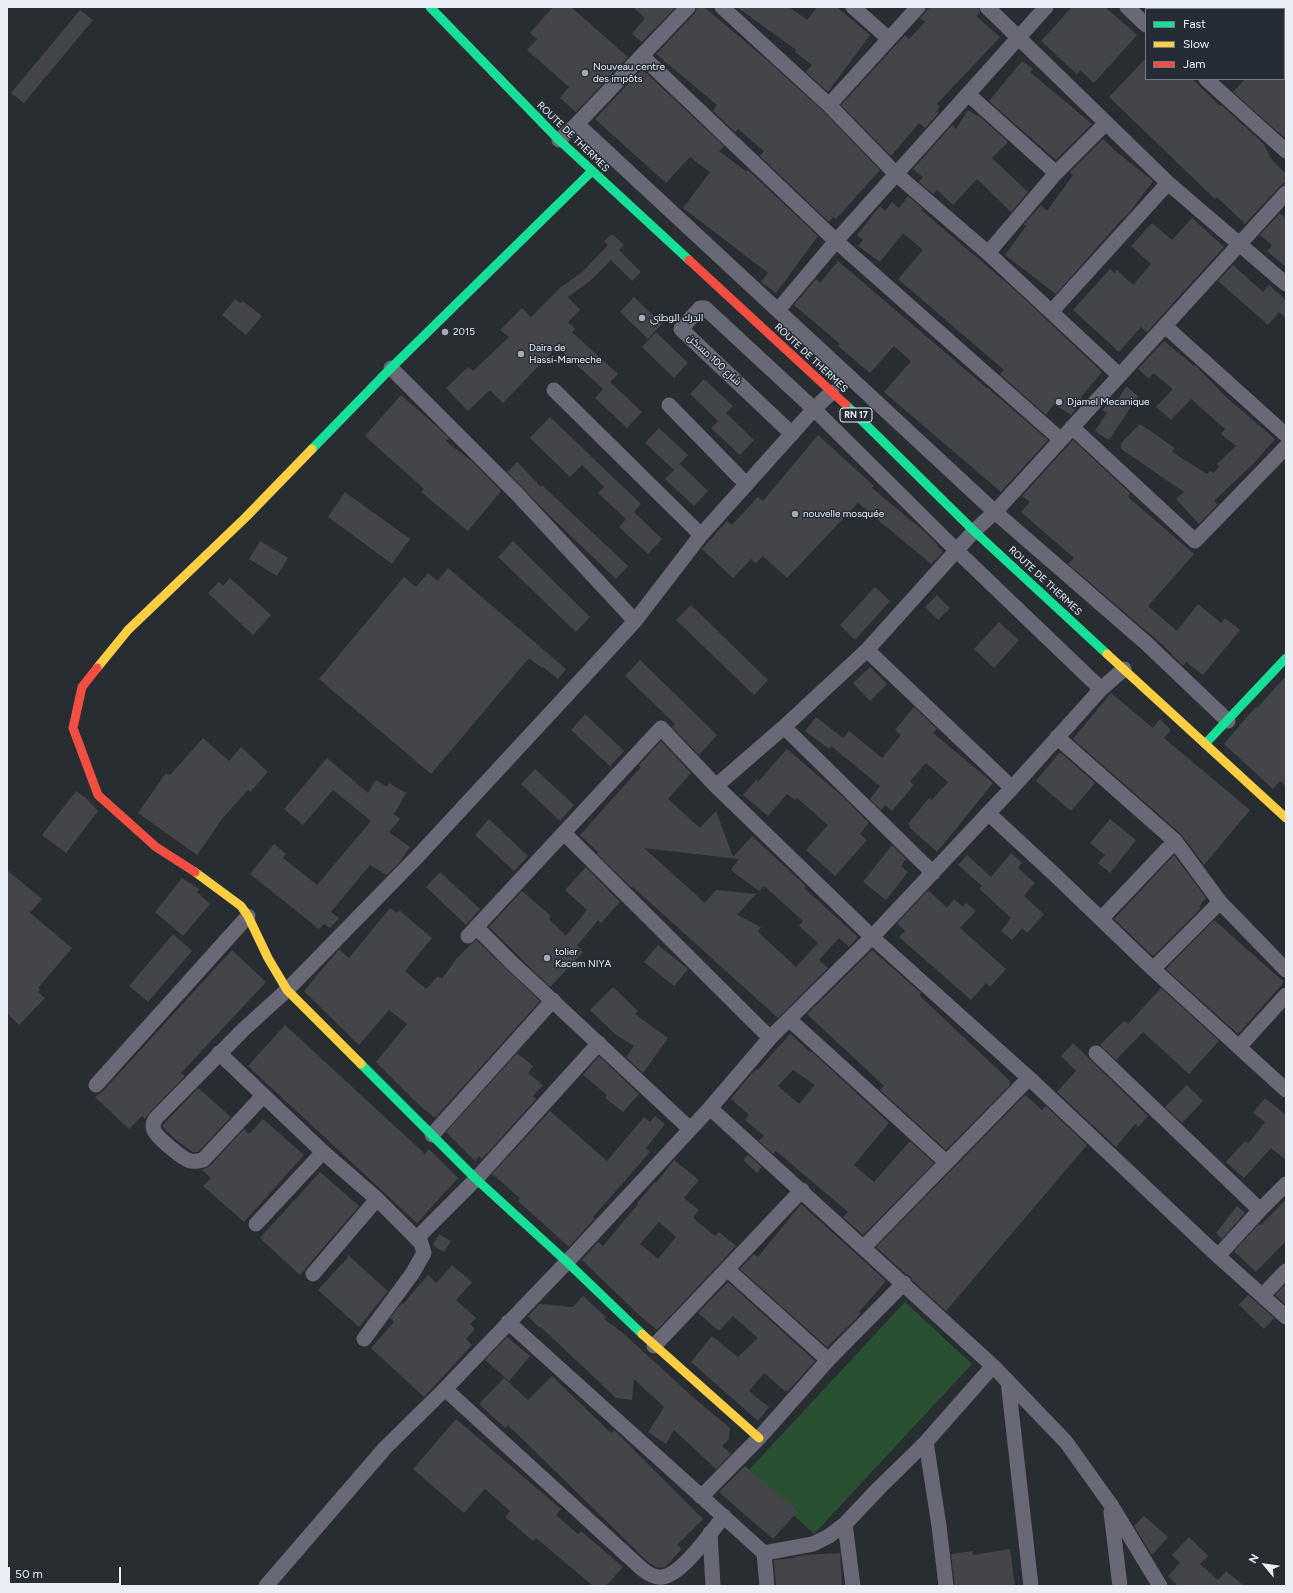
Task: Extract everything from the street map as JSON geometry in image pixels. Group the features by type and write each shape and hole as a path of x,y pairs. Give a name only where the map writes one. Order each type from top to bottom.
{"street":[{"name":"ROUTE DE THERMES","path":"430,7 559,140 832,392 974,531 1286,818"},
{"path":"559,140 577,124 688,7"},
{"path":"722,7 829,105 896,174 988,252 1119,375"},
{"path":"853,7 889,39"},
{"path":"829,105 918,7"},
{"path":"987,7 1019,36 1168,183 1286,284"},
{"path":"778,310 836,241 1046,7"},
{"path":"1127,7 1145,23"},
{"path":"642,56 836,241 1060,439"},
{"path":"1207,80 1286,151"},
{"path":"968,94 1056,173"},
{"path":"988,252 1056,173 1106,122"},
{"path":"577,124 995,512 1146,644 1228,721"},
{"path":"592,171 391,368 246,517 128,630 82,687 73,728 98,795 156,847 210,882 241,906 248,916 268,958 287,990 476,1179 567,1262 654,1346 759,1438"},
{"path":"1052,311 1168,183"},
{"path":"716,786 784,727 866,650 956,550 995,512 1286,193"},
{"name":"شارع 100 مسكن","path":"792,434 681,329 700,308 705,308 814,409"},
{"path":"1165,326 1286,435"},
{"path":"391,368 517,494 635,621"},
{"path":"554,390 700,535"},
{"path":"263,1096 203,1160 192,1161 185,1158 158,1136 154,1130 154,1122 156,1118 219,1053 287,990 418,856 635,621 700,535 814,409 832,392"},
{"path":"670,405 746,484"},
{"path":"814,409 956,550 1101,689"},
{"path":"1072,427 1196,541 1286,447"},
{"path":"866,650 1012,788"},
{"path":"1205,744 1286,658"},
{"path":"266,1586 385,1448 445,1389 567,1262 710,1108 770,1038 790,1020 872,937 1012,788 1101,689 1124,669"},
{"path":"784,727 932,872"},
{"path":"690,1128 553,1000 512,963 472,931 661,728 716,786 872,937 1029,1078 1218,1256 1286,1317"},
{"path":"1057,737 1175,841 1220,902 1286,970"},
{"path":"988,813 1153,969 1286,1090"},
{"path":"564,832 770,1038"},
{"path":"1101,919 1175,841"},
{"path":"1153,969 1220,902"},
{"path":"96,1085 248,916"},
{"path":"1239,1047 1286,995"},
{"path":"432,1135 553,1000"},
{"path":"790,1020 946,1162"},
{"path":"417,1238 476,1179 600,1043"},
{"path":"219,1053 323,1152 377,1199 417,1238 424,1251 421,1260 412,1274 364,1339"},
{"path":"1096,1053 1260,1210"},
{"path":"864,1247 1029,1078"},
{"path":"710,1108 802,1190 993,1366 1066,1442 1111,1505 1160,1586"},
{"path":"256,1224 323,1152"},
{"path":"1218,1256 1286,1184"},
{"path":"654,1346 802,1190"},
{"path":"313,1274 377,1199"},
{"path":"727,1269 828,1360"},
{"path":"1263,1296 1286,1271"},
{"path":"700,1497 759,1438 828,1360 904,1283"},
{"path":"508,1322 700,1497 724,1516 764,1553 767,1586"},
{"path":"764,1553 813,1544 829,1536 845,1524 926,1442 993,1366"},
{"path":"1008,1381 1030,1586"},
{"path":"445,1389 642,1569 651,1575 661,1578 672,1574 684,1564 724,1516"},
{"path":"926,1442 939,1526 946,1586"},
{"path":"1111,1505 1120,1586"},
{"path":"845,1524 853,1586"},
{"path":"710,1533 713,1586"}],"green space":[{"path":"905,1302 972,1364 814,1534 747,1472"}],"building":[{"name":"Nouveau centre des impôts","path":"553,7 571,7 628,57 576,112 560,98 569,87 527,50 537,39 530,33"},
{"path":"633,7 676,7 642,42 632,34 645,18"},
{"path":"697,7 704,7 767,60 823,111 880,170 836,219 833,217 829,222 760,156 764,151 738,129 735,132 713,111 717,105 656,54 695,13"},
{"path":"737,7 789,7 807,20 817,7 837,7 870,35 828,92 806,72 812,65 795,52 796,50"},
{"path":"930,7 978,7 980,12 976,16 1000,37 937,104 940,107 936,111 939,113 925,128 919,123 891,156 841,105 905,35 909,39 925,22 920,18"},
{"path":"1072,7 1105,7 1137,35 1094,83 1080,70 1077,74 1041,41"},
{"path":"80,10 93,20 24,103 11,93"},
{"path":"1145,59 1145,80 1193,80 1220,106 1221,105 1264,144 1271,159 1286,174 1286,182 1279,187 1245,224 1217,197 1215,199 1109,97"},
{"path":"1022,61 1033,69 1030,72 1092,124 1056,160 989,101"},
{"path":"642,69 724,146 719,151 747,172 748,170 818,236 776,293 761,282 768,273 683,208 710,172 690,157 666,183 595,119"},
{"path":"1286,79 1286,139 1233,92 1244,80"},
{"path":"968,110 977,116 978,115 1008,142 992,158 1028,192 1011,212 977,179 953,205 937,190 933,194 919,182 923,177 913,169 952,125 956,129"},
{"path":"1103,139 1153,181 1129,213 1056,294 1005,255 1026,226 1024,224 1041,205 1047,211 1073,175 1070,172"},
{"path":"908,196 922,208 921,210 1014,289 1102,372 1081,397 1083,399 1071,415 1054,404 1046,415 1000,374 1004,370 898,279 923,250 903,233 880,262 858,246 863,240 857,235 880,206 885,211 892,202 899,208"},
{"path":"1280,213 1286,218 1286,267 1267,251 1272,245 1260,235"},
{"path":"1192,218 1224,247 1147,332 1141,327 1119,352 1073,310 1110,269 1114,273 1117,270 1133,285 1151,264 1131,246 1152,223 1172,240"},
{"path":"612,234 624,245 619,250 641,272 632,281 611,260 590,281 568,297 580,310 568,322 575,329 572,332 618,374 610,382 642,412 627,428 595,398 603,389 557,347 503,403 490,390 468,411 446,388 468,367 473,371 509,337 500,330 522,308 531,317 561,287 581,273 608,245 604,241"},
{"path":"838,261 1048,440 1001,492 884,392 911,361 894,346 870,373 838,346 840,344 794,305 816,279 820,283"},
{"path":"1233,265 1263,292 1269,285 1286,300 1286,318 1279,312 1268,325 1218,281"},
{"path":"634,297 662,324 648,339 620,312"},
{"path":"235,299 241,303 243,301 262,316 246,335 222,315"},
{"path":"656,332 688,363 674,378 642,347"},
{"path":"1164,341 1194,366 1195,365 1225,396 1275,439 1254,463 1214,501 1218,504 1199,524 1176,499 1184,492 1121,449 1121,443 1140,424 1175,448 1172,452 1207,474 1210,471 1214,473 1219,466 1217,464 1236,446 1221,434 1225,429 1191,399 1171,420 1156,407 1173,389 1153,373 1149,379 1138,369"},
{"path":"704,379 733,406 718,421 690,394"},
{"path":"1126,386 1138,396 1109,440 1095,431 1107,413 1102,410 1112,398 1117,401"},
{"path":"401,395 449,438 446,441 476,465 501,491 468,531 421,492 424,489 365,436"},
{"path":"726,413 754,440 740,455 711,428"},
{"path":"550,417 641,504 634,512 662,539 648,554 619,527 626,519 598,493 604,487 582,465 570,477 530,438"},
{"path":"659,428 688,455 674,470 645,443"},
{"name":"nouvelle mosquée","path":"818,435 874,486 872,488 925,532 938,545 937,546 943,552 931,564 858,503 787,578 763,556 756,563 751,559 733,578 702,549 727,521 732,525 758,497 763,501"},
{"path":"1073,440 1130,493 1128,497 1194,554 1148,606 1177,631 1198,604 1221,623 1225,618 1240,630 1203,675 1186,662 1183,666 1164,646 1068,564 1074,558 1021,512 1030,502 1022,496"},
{"path":"517,462 541,487 542,485 628,566 616,579 551,517 507,472"},
{"path":"680,464 708,491 694,506 665,479"},
{"path":"345,492 410,539 392,564 328,517"},
{"path":"260,541 288,558 277,576 249,559"},
{"path":"513,541 590,617 576,632 498,557"},
{"path":"448,568 566,669 558,679 529,658 431,774 319,679 404,577 416,587 428,573 437,581"},
{"path":"230,578 271,615 253,635 208,593 219,582 223,586"},
{"path":"875,587 890,601 855,640 840,625"},
{"path":"937,595 950,608 938,620 925,607"},
{"path":"691,605 768,680 754,695 676,620"},
{"path":"999,622 1019,640 994,668 974,649"},
{"path":"640,660 717,735 699,755 672,727 675,724 625,676"},
{"path":"870,667 887,684 870,701 853,683"},
{"path":"1286,676 1286,786 1280,781 1273,789 1224,744 1256,707 1257,708"},
{"path":"1111,693 1153,728 1160,719 1171,730 1164,738 1250,810 1204,865 1181,834 1073,739"},
{"path":"914,707 937,729 933,733 993,783 937,852 909,827 910,826 908,824 929,798 932,800 948,782 926,763 910,781 914,785 892,811 885,805 881,810 870,799 880,786 831,746 829,749 805,731 816,717 843,738 849,731 882,758 901,735 895,730"},
{"path":"585,714 624,751 610,766 571,730"},
{"path":"203,738 229,761 241,747 268,772 250,792 248,790 222,819 197,855 138,813 166,773 170,775"},
{"path":"661,741 691,773 668,799 700,828 716,811 733,857 752,836 806,886 804,888 858,937 849,947 839,938 819,960 828,968 778,1018 633,887 632,888 580,835 641,767 639,765","holes":["644,848 739,859 731,870 759,891 764,886 803,921 799,926 818,943 796,967 758,932 761,927 737,915 756,894 716,890 705,903"]},
{"path":"787,749 843,797 869,823 860,834 867,840 835,876 806,850 828,825 797,798 795,800 787,794 768,816 743,795 756,780 758,782"},
{"path":"1059,753 1061,753 1095,783 1071,811 1036,781"},
{"path":"327,758 368,793 376,780 387,787 389,783 406,793 394,814 400,819 389,832 410,847 399,863 387,875 370,865 331,912 339,918 330,928 324,924 319,929 250,874 274,844 286,854 283,858 317,885 371,821 333,790 303,825 284,809"},
{"path":"535,769 574,805 560,821 521,784"},
{"path":"76,791 87,799 98,811 66,853 42,835"},
{"path":"489,819 528,856 514,871 475,835"},
{"path":"1110,819 1136,840 1110,873 1098,863 1105,855 1090,843"},
{"path":"892,845 906,859 901,866 908,872 886,900 863,882"},
{"path":"1011,853 1022,863 1018,868 1035,883 1024,896 1044,914 1027,933 1022,928 1012,940 1001,931 1011,918 979,889 982,886 958,865 967,855 991,877"},
{"path":"1174,855 1206,898 1199,906 1201,908 1153,956 1114,919"},
{"path":"586,867 620,902 601,923 598,920 577,946 583,952 550,987 489,927 522,891 551,916 549,919 566,936 587,910 565,890"},
{"path":"7,870 42,899 30,913 72,948 38,988 40,990 38,992 45,998 19,1025 7,1013"},
{"path":"440,872 480,909 466,925 426,887"},
{"path":"182,878 199,889 197,892 210,904 183,936 155,912"},
{"path":"928,890 947,908 954,899 963,907 966,903 976,911 960,928 1006,969 990,987 986,983 971,1000 899,937 905,931 897,923"},
{"path":"390,908 397,913 399,910 432,938 405,971 426,989 438,976 442,979 456,959 476,940 540,1001 435,1118 418,1104 376,1062 407,1024 389,1010 359,1045 304,991 339,949 349,958"},
{"path":"1214,920 1284,982 1238,1034 1166,969"},
{"path":"173,934 192,951 148,1002 129,986"},
{"path":"658,945 688,969 674,986 644,962"},
{"path":"232,950 266,982 181,1073 185,1076 145,1119 142,1116 129,1129 95,1097 103,1091"},
{"path":"872,950 921,993 920,996 1010,1081 1009,1082 1011,1084 946,1150 880,1090 884,1086 807,1014"},
{"path":"613,987 638,1011 635,1014 668,1038 643,1073 626,1057 634,1046 615,1034 590,1010"},
{"path":"1161,988 1219,1041 1189,1074 1143,1032 1116,1060 1100,1045 1124,1021 1128,1024"},
{"path":"285,1025 425,1154 429,1149 458,1178 417,1223 248,1066"},
{"path":"790,1034 810,1052 811,1051 889,1123 854,1165 874,1182 910,1141 934,1163 863,1235 843,1217 848,1212 776,1151 773,1154 759,1141 764,1136 745,1120 749,1115 731,1099 752,1073 757,1069 758,1070","holes":["793,1070 815,1085 799,1104 778,1086"]},
{"path":"1073,1043 1148,1116 1138,1127 1135,1124 1116,1147 1057,1092 1076,1071 1061,1056"},
{"path":"517,1053 533,1066 528,1073 543,1085 533,1096 536,1099 482,1159 479,1156 475,1161 446,1132"},
{"path":"599,1056 639,1094 623,1112 605,1098 607,1095 583,1075"},
{"path":"1187,1085 1203,1101 1182,1123 1165,1107"},
{"path":"198,1088 231,1117 198,1152 193,1152 176,1140 162,1126"},
{"path":"1025,1095 1042,1110 1046,1106 1087,1145 946,1311 913,1281 910,1276 876,1247"},
{"path":"1265,1098 1286,1115 1286,1160 1271,1148 1244,1178 1226,1162 1245,1141 1248,1144 1265,1122 1253,1113"},
{"path":"550,1111 607,1161 644,1117 650,1122 655,1116 665,1124 646,1148 650,1152 593,1217 595,1218 569,1247 518,1201 520,1198 492,1174"},
{"path":"263,1119 304,1155 244,1222 203,1186 211,1178 202,1170 210,1166 244,1129 249,1134"},
{"path":"748,1155 762,1167 757,1173 743,1160"},
{"path":"674,1160 699,1180 684,1198 699,1210 693,1218 715,1236 719,1232 736,1246 657,1330 638,1314 582,1260 598,1242 603,1246 638,1204 637,1203 655,1182 656,1183","holes":["659,1222 676,1237 658,1259 640,1244"]},
{"path":"320,1172 359,1206 300,1275 260,1238"},
{"path":"1286,1199 1286,1241 1256,1272 1234,1251 1259,1224 1261,1225"},
{"path":"801,1204 886,1281 859,1312 861,1313 855,1320 827,1347 740,1269 754,1254 758,1257"},
{"path":"1237,1206 1245,1213 1222,1239 1216,1233"},
{"path":"439,1234 451,1241 444,1252 433,1245"},
{"path":"349,1256 388,1291 359,1327 318,1290"},
{"path":"452,1265 472,1282 456,1300 476,1318 470,1324 475,1329 466,1339 472,1345 424,1397 371,1348 394,1322 390,1318 428,1275 436,1283"},
{"path":"728,1282 815,1361 788,1391 785,1391 764,1373 749,1391 769,1407 758,1421 691,1362 712,1336 738,1357 758,1338 733,1316 719,1331 698,1313"},
{"path":"1286,1284 1286,1305 1275,1295"},
{"path":"1248,1295 1274,1318 1264,1329 1239,1305"},
{"path":"583,1296 606,1317 604,1319 623,1333 695,1399 730,1428 729,1439 722,1446 731,1454 716,1469 674,1430 666,1444 648,1432 664,1407 634,1379 632,1400 616,1398 528,1316 539,1304 573,1307"},
{"path":"507,1337 530,1356 509,1381 485,1360"},
{"path":"552,1376 611,1433 614,1430 703,1519 677,1545 682,1549 665,1567 658,1568 648,1562 508,1425 505,1428 479,1404 504,1378 528,1400"},
{"path":"456,1419 561,1509 556,1515 578,1534 581,1531 623,1567 606,1586 593,1586 536,1538 533,1541 505,1517 510,1511 485,1489 464,1513 413,1469"},
{"path":"745,1466 798,1511 773,1539 719,1492"},
{"path":"1144,1516 1168,1537 1152,1555 1134,1526"},
{"path":"1189,1537 1208,1556 1200,1564 1218,1580 1226,1571 1244,1586 1178,1586 1168,1576 1180,1563 1172,1555"},
{"path":"1010,1549 1015,1586 955,1586 951,1554 973,1551 973,1555"},
{"path":"840,1553 842,1586 776,1586 774,1560 796,1558 794,1557 805,1555"}],"traffic: fast":[{"path":"430,7 559,140 689,260"},
{"path":"312,449 391,368 592,171"},
{"path":"846,405 974,531 1107,654"},
{"path":"1205,744 1286,658"},
{"path":"361,1064 476,1179 567,1262 642,1334"}],"traffic: slow":[{"path":"97,668 128,630 246,517 312,449"},
{"path":"1107,654 1286,818"},
{"path":"195,872 241,906 248,916 268,958 287,990 361,1064"},
{"path":"642,1334 759,1438"}],"traffic: jam":[{"path":"689,260 846,405"},
{"path":"97,668 82,687 73,728 98,795 156,847 195,872"}],"place":[{"name":"Nouveau centre des impôts","path":"585,73"},
{"name":"الدرك الوطني","path":"642,318"},
{"name":"2015","path":"445,332"},
{"name":"Daïra de Hassi-Mameche","path":"521,354"},
{"name":"Djamel Mecanique","path":"1059,402"},
{"name":"nouvelle mosquée","path":"795,514"},
{"name":"tolier Kacem NIYA","path":"547,958"}]}
